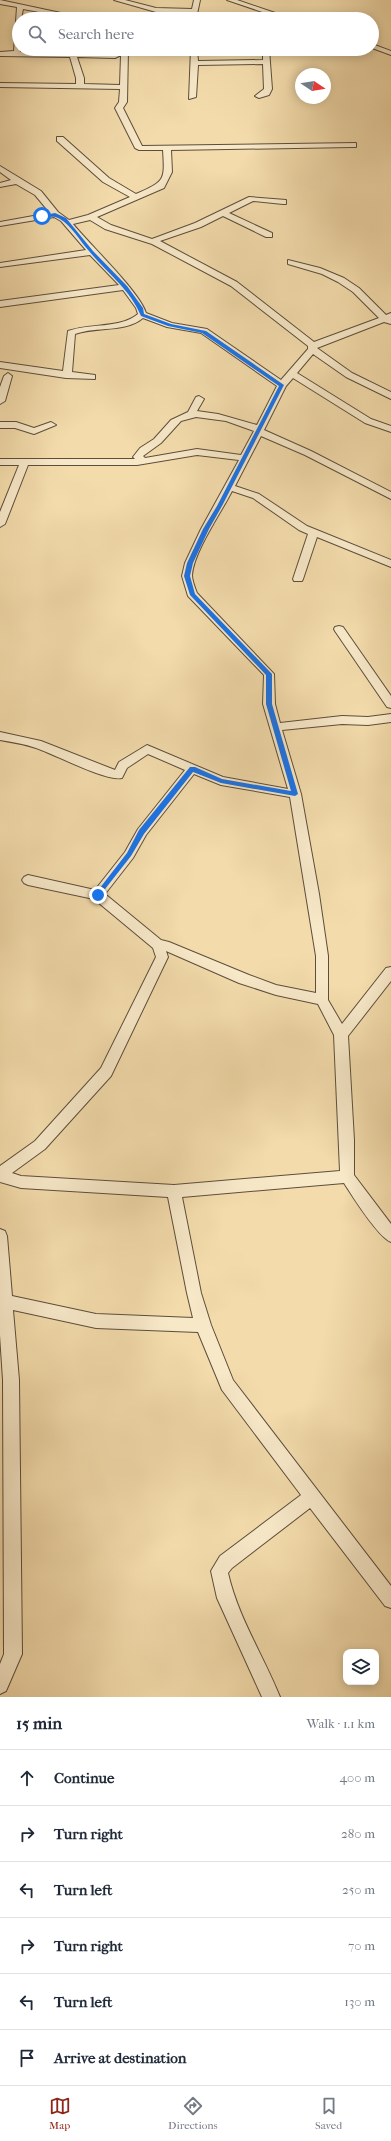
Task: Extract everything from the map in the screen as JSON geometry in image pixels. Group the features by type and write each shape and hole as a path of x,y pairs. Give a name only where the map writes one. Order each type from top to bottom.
{"street":[{"path":"117,0 156,10 194,10 197,0"},
{"path":"230,0 245,2 268,12"},
{"path":"0,2 48,12"},
{"path":"19,12 20,7"},
{"path":"379,49 391,53"},
{"path":"0,54 12,54"},
{"path":"53,56 114,56"},
{"path":"125,56 123,102 119,108 139,148 353,145"},
{"path":"192,97 194,56"},
{"path":"259,96 266,93 268,89 267,56"},
{"path":"73,57 80,78 80,85"},
{"path":"195,63 267,62"},
{"path":"0,85 80,85 124,87"},
{"path":"60,139 106,180 136,197"},
{"path":"67,222 91,217 161,186 168,172 167,148"},
{"path":"0,168 17,181 38,193 55,214 67,222 92,252 126,287 140,308 142,315"},
{"path":"0,185 17,181"},
{"path":"153,241 198,226 252,199 283,202"},
{"path":"222,213 269,236"},
{"path":"0,224 55,214"},
{"path":"91,217 108,227 153,241 234,284 350,375 391,396"},
{"path":"0,265 92,252"},
{"path":"291,262 330,273 356,290 389,319 313,347 291,373 282,385 206,529 190,563 187,576 192,594 201,605 269,674 269,704 277,727 295,794 322,956 322,1000 341,1035 347,1140 347,1177 391,1235"},
{"path":"0,304 126,287"},
{"path":"66,375 69,367 71,333 82,329 132,323 142,315"},
{"path":"142,315 170,325 204,332 282,385"},
{"path":"0,366 92,378"},
{"path":"291,373 368,421 391,429"},
{"path":"0,401 8,376"},
{"path":"191,415 199,399"},
{"path":"143,461 138,457 143,448 154,443 166,429 179,418 191,415 225,418 258,430 314,456 391,496"},
{"path":"0,425 16,425 34,431 50,425"},
{"path":"0,462 121,464 197,452 244,458"},
{"path":"0,524 24,463"},
{"path":"229,487 256,496 294,523 391,564"},
{"path":"298,579 314,532"},
{"path":"339,629 391,704"},
{"path":"277,727 342,720 368,721 391,718"},
{"path":"0,736 37,744 105,772 118,775 123,765 147,749 221,781 295,794"},
{"path":"98,895 129,855 142,832 192,769"},
{"path":"0,1175 40,1145 106,1072 162,957 158,945 98,895 28,880"},
{"path":"158,945 165,944 244,979 270,988 322,1000"},
{"path":"341,1035 391,972"},
{"path":"0,1175 21,1182 174,1191 347,1177"},
{"path":"174,1191 194,1294 203,1325 227,1386 391,1600"},
{"path":"0,1236 11,1380 12,1654 0,1685"},
{"path":"4,1301 96,1321 203,1325"},
{"path":"271,1697 262,1674 225,1598 219,1571 226,1562 311,1497"}],"route":[{"path":"42,216 55,214 64,219 92,252 126,287 140,308 142,315 170,325 204,332 282,385 220,506 206,529 190,563 187,576 192,594 201,605 269,674 269,704 277,727 295,794 221,781 192,769 142,832 129,855 98,895"}]}
